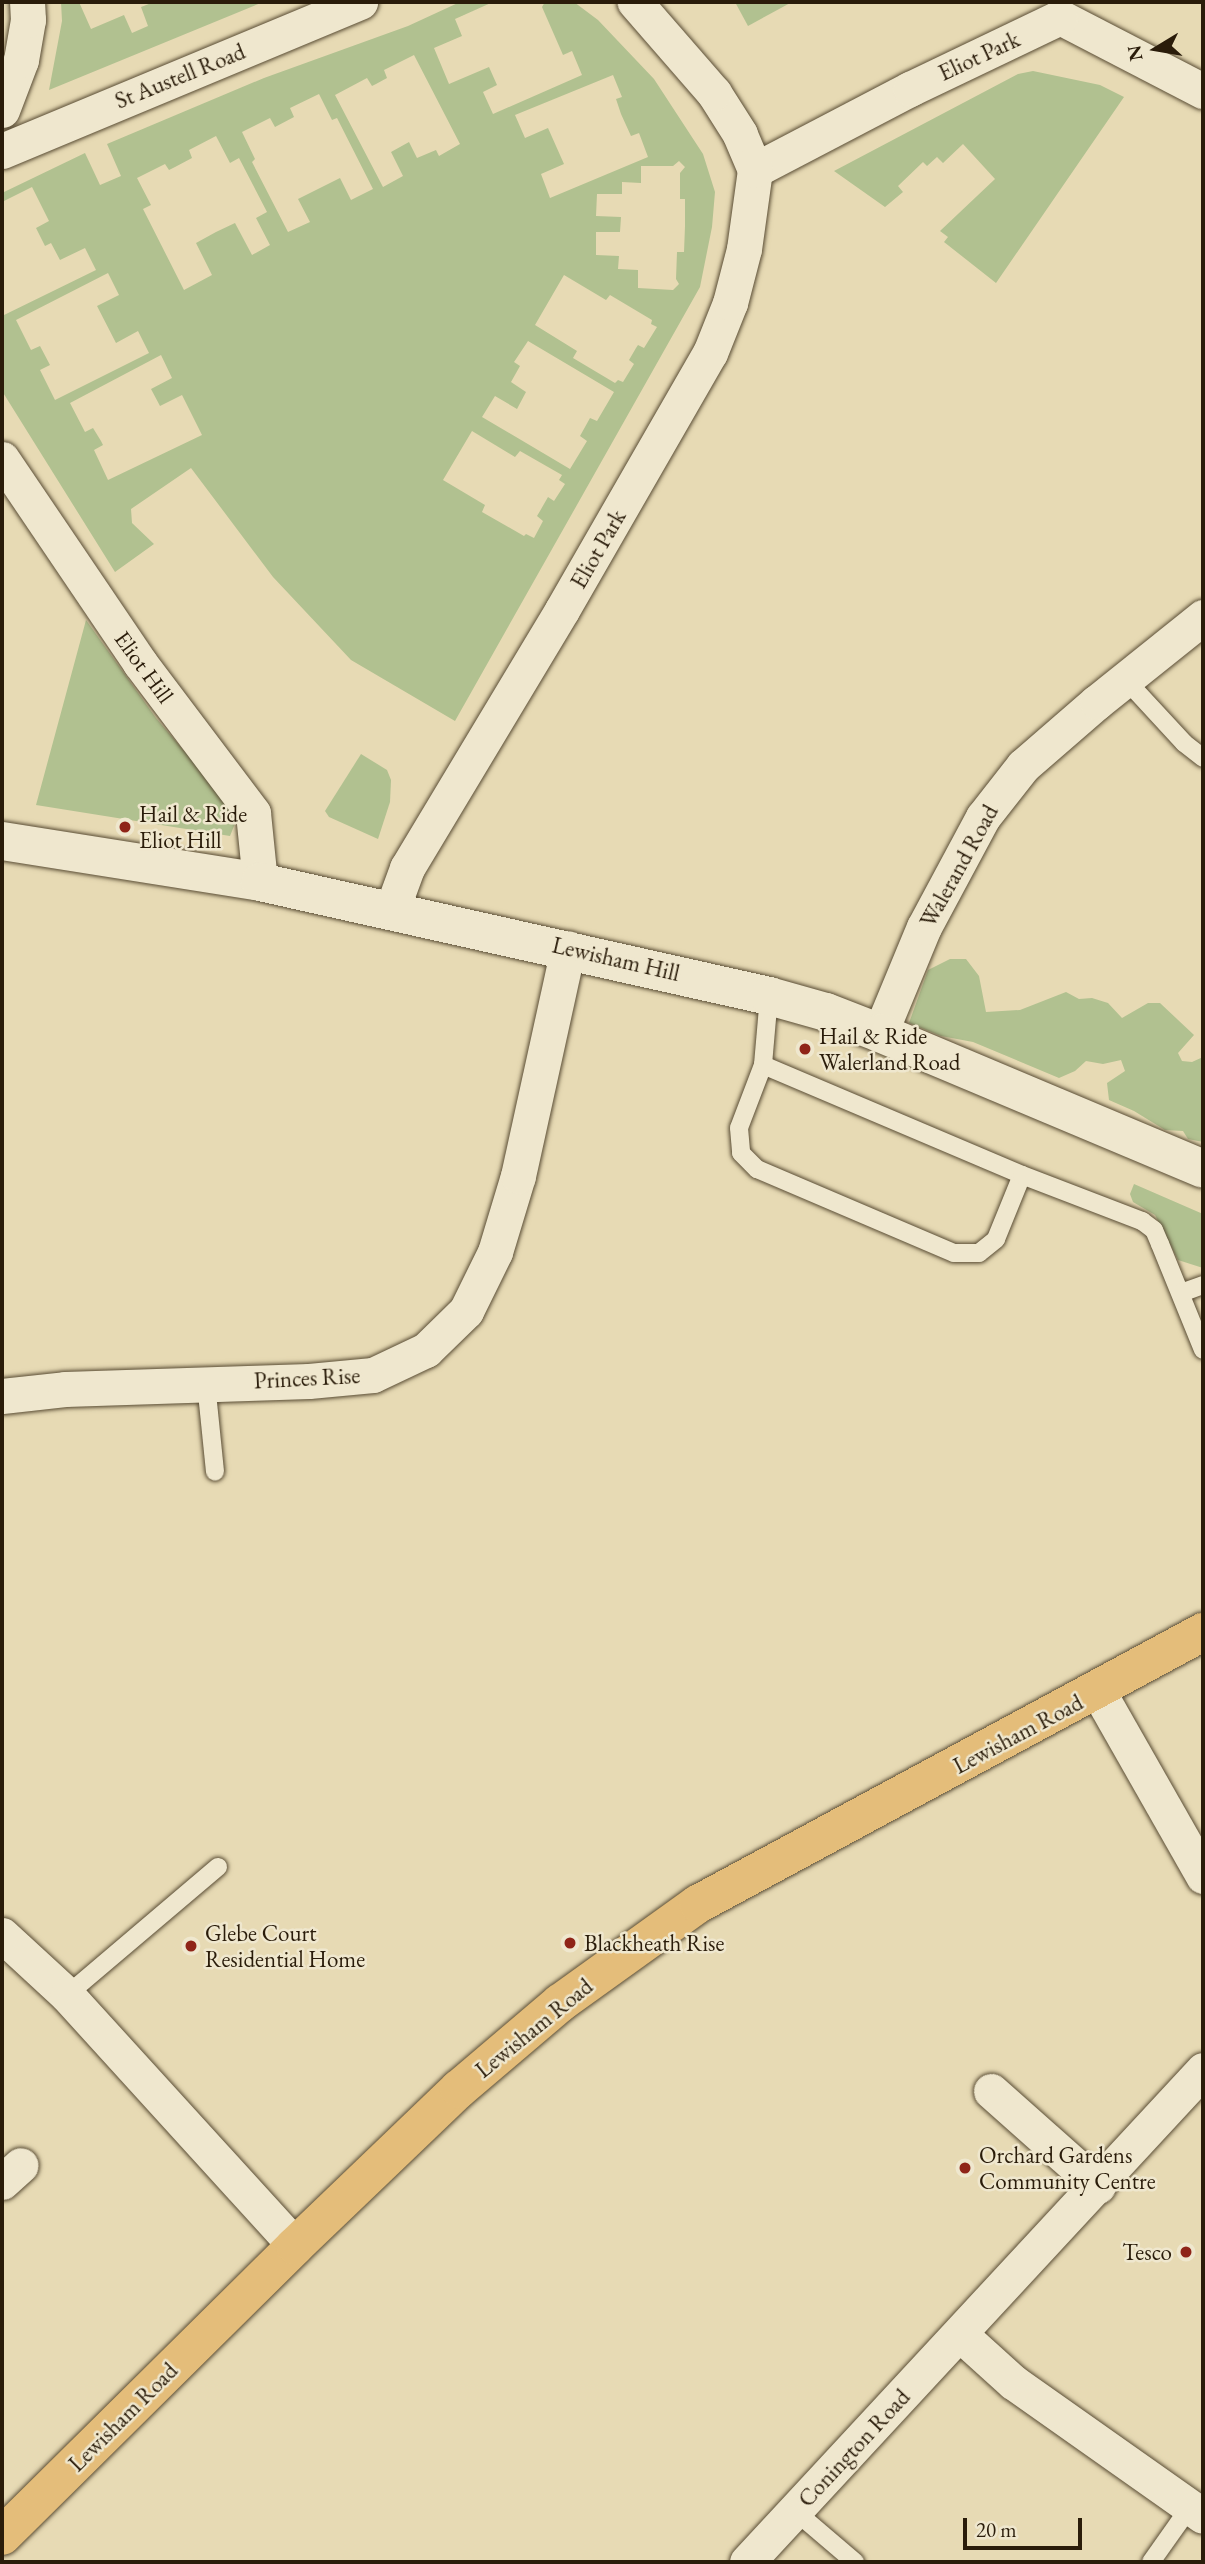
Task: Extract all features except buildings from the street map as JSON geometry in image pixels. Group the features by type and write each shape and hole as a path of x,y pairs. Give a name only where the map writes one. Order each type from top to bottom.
{"main road":[{"name":"Lewisham Road","path":"2,2536 295,2246 459,2089 560,2003 698,1904 1098,1691 1203,1632"}],"street":[{"path":"2,110 20,60 28,20 27,2"},
{"name":"St Austell Road","path":"2,151 360,2"},
{"path":"635,2 714,93 740,134 754,167"},
{"name":"Eliot Park","path":"392,909 407,868 562,610 710,352 730,303 744,249 754,167 910,89 1056,9 1203,91"},
{"name":"Eliot Hill","path":"2,459 140,663 253,813 260,882"},
{"name":"Walerand Road","path":"880,1033 924,927 983,817 1023,765 1203,617"},
{"name":"Lewisham Hill","path":"2,841 260,882 568,948 769,996 826,1012 880,1033 1203,1169"},
{"name":"Princes Rise","path":"2,1396 65,1389 309,1381 373,1375 425,1350 466,1311 495,1252 517,1176 568,948"},
{"path":"1098,1691 1203,1876"},
{"path":"2,1935 67,1995 295,2246"},
{"name":"Conington Road","path":"747,2562 961,2335 1203,2070"},
{"path":"991,2091 1098,2186"},
{"path":"961,2335 1013,2382 1197,2511"}],"lane":[{"path":"1125,679 1184,743 1203,758"},
{"path":"769,996 763,1065 739,1128 741,1153 757,1169 954,1253 979,1253 996,1239 1022,1175"},
{"path":"763,1065 1022,1175 1142,1221 1154,1230 1203,1350"},
{"path":"1181,1293 1203,1285"},
{"path":"206,1383 215,1472"},
{"path":"67,1995 218,1867"},
{"path":"795,2511 855,2562"},
{"path":"1151,2562 1197,2511"}],"green space":[{"path":"61,2 79,2 91,29 124,15 132,33 148,26 141,7 154,2 263,2 49,90 62,21"},
{"path":"460,2 493,2 455,19 462,36 434,48 449,84 489,67 497,85 483,92 493,114 582,75 572,51 563,55 542,7 545,2 574,2 598,20 654,79 703,154 715,192 712,227 700,287 455,721 351,660 273,577 191,468 131,509 132,523 154,544 115,572 2,391 2,316 96,270 85,248 60,260 51,243 45,246 36,228 49,221 32,187 2,202 2,193 85,153 100,185 121,176 107,144 264,78 408,26","holes":["414,55 460,144 439,156 436,150 417,158 409,142 391,152 403,176 383,187 335,95 367,78 372,86 387,78 384,70","613,75 622,97 616,99 621,114 631,136 639,133 648,157 550,198 541,174 564,164 548,128 525,138 515,115","319,94 332,120 337,118 373,189 351,200 340,178 298,199 310,222 288,232 252,162 255,159 242,132 270,118 275,127 294,117 290,108","216,136 230,163 239,158 267,212 256,218 270,245 252,255 235,223 216,232 196,243 212,275 184,290 143,209 151,205 137,178 165,164 169,170 192,158 189,150","679,161 685,167 680,173 680,199 685,199 684,252 677,252 676,279 679,284 673,290 638,288 638,270 618,269 619,256 596,255 596,232 620,232 621,217 596,216 597,194 622,194 622,182 641,183 641,166 673,166","108,273 119,295 97,306 116,343 138,331 149,353 55,400 40,370 50,365 40,346 31,350 16,320","564,275 606,300 610,295 652,320 651,324 657,327 644,348 638,345 636,348 629,360 634,364 623,382 618,380 615,383 573,358 577,351 535,325","528,341 614,392 597,421 590,418 580,436 587,441 570,469 482,417 495,396 517,409 526,392 511,382 520,366 514,362","161,355 172,378 151,389 160,406 182,395 202,435 108,480 94,450 103,445 93,428 85,432 70,403","472,431 515,457 520,451 562,475 559,480 565,484 554,501 548,497 537,516 543,521 534,538 526,534 524,536 482,512 485,505 443,480"]},
{"path":"735,2 792,2 748,26"},
{"path":"1033,71 1100,85 1124,97 996,283 944,242 948,237 940,231 995,179 963,144 943,163 937,157 927,166 923,162 898,186 903,192 885,207 834,171 1018,74"},
{"path":"86,620 156,718 232,807 236,821 230,836 36,805"},
{"path":"361,754 387,770 391,780 390,802 378,839 329,817 325,811"},
{"path":"950,959 966,959 979,976 986,1012 1020,1010 1066,992 1079,999 1092,998 1108,1003 1122,1018 1148,1003 1160,1003 1194,1035 1178,1053 1182,1061 1192,1062 1203,1057 1203,1142 1188,1139 1183,1131 1165,1130 1134,1111 1109,1100 1107,1083 1125,1071 1121,1060 1103,1064 1086,1061 1075,1071 1059,1078 973,1042 941,1036 909,1023 928,970"},
{"path":"1134,1184 1203,1214 1203,1268 1178,1260 1155,1215 1133,1202 1130,1194"}],"place":[{"name":"Hail & Ride Eliot Hill","path":"125,827"},
{"name":"Hail & Ride Walerland Road","path":"805,1049"},
{"name":"Blackheath Rise","path":"570,1943"},
{"name":"Glebe Court Residential Home","path":"191,1946"},
{"name":"Orchard Gardens Community Centre","path":"965,2168"},
{"name":"Tesco","path":"1186,2252"}]}
